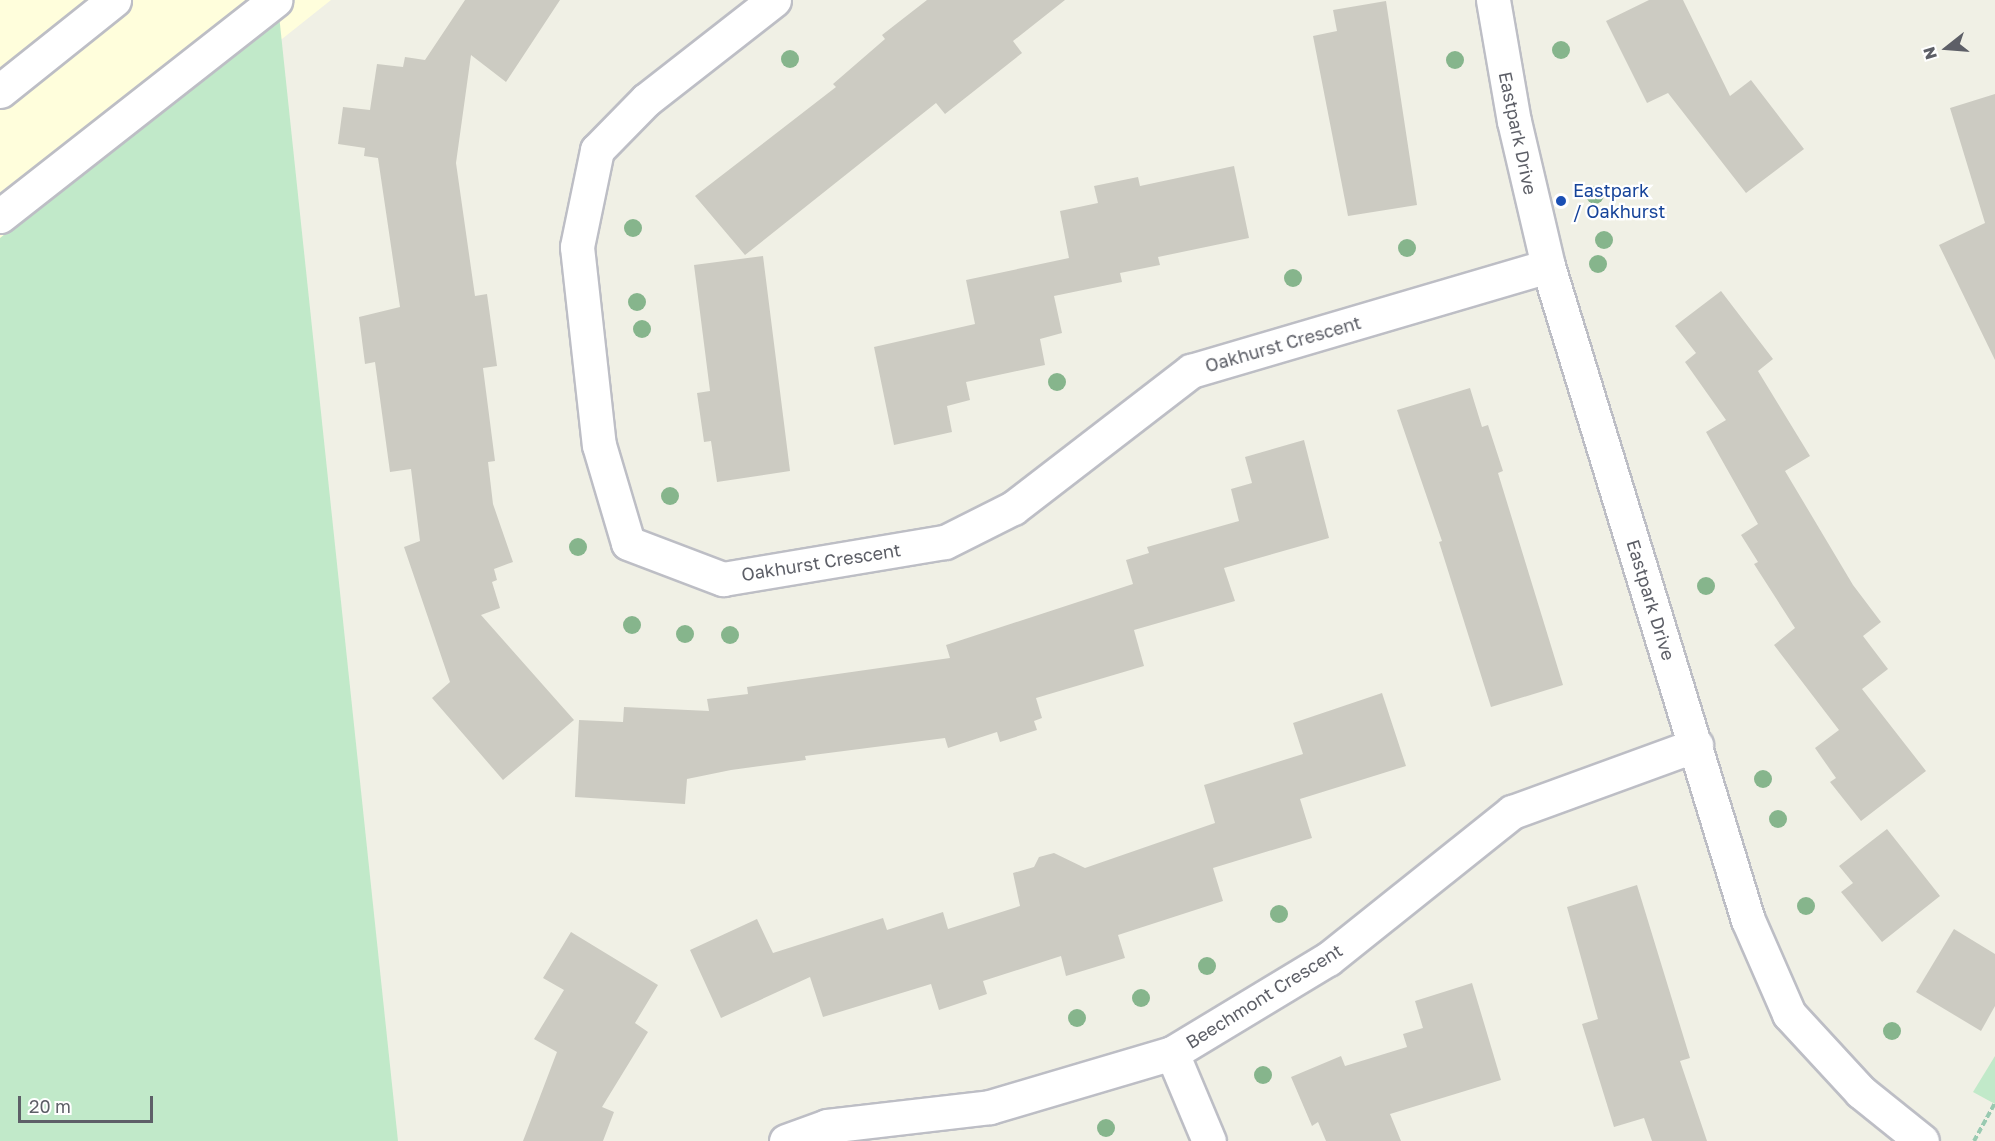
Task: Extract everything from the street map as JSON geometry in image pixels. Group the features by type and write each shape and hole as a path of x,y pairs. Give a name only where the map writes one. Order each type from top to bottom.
{"street":[{"path":"0,91 114,0"},
{"path":"0,216 275,0"},
{"name":"Oakhurst Crescent","path":"774,0 646,100 597,150 576,247 599,445 628,543 723,579 945,542 1013,508 1191,371 1548,266"},
{"name":"Eastpark Drive","path":"1493,0 1514,121 1548,266 1748,920 1789,1014 1861,1092 1922,1141"},
{"name":"Beechmont Crescent","path":"786,1141 827,1126 990,1107 1172,1053 1328,959 1512,812 1696,745"},
{"path":"1172,1053 1209,1141"}],"path":[{"path":"1974,1141 1995,1103"}],"shaded area":[{"path":"0,0 331,0 0,263"},
{"path":"279,15 398,1141 0,1141 0,238"},
{"path":"1995,1056 1995,1104 1973,1092"}],"building":[{"path":"465,0 560,0 506,82 471,55 456,163 475,296 487,294 497,366 483,368 495,461 488,462 493,504 513,562 494,569 497,580 492,582 500,608 481,615 574,720 503,780 432,698 450,682 404,547 420,541 411,469 390,472 375,362 365,364 359,317 400,307 378,158 364,156 365,148 338,144 343,107 370,110 377,64 403,67 405,57 425,60"},
{"path":"927,0 1065,0 1013,41 1022,53 945,114 936,103 745,255 695,196 836,87 833,84 885,39 882,35"},
{"path":"1649,0 1683,0 1730,96 1751,80 1804,149 1746,193 1668,93 1647,103 1606,21"},
{"path":"1386,1 1417,205 1348,216 1313,36 1337,31 1333,10"},
{"path":"1995,94 1995,360 1939,245 1985,223 1950,108"},
{"path":"1234,166 1249,238 1158,257 1160,265 1120,273 1122,282 1054,296 1062,333 1040,339 1045,365 966,382 970,400 947,406 952,432 894,445 874,347 975,324 966,280 1069,258 1060,211 1098,203 1094,186 1138,177 1140,186"},
{"path":"763,256 790,471 717,482 711,441 704,442 697,393 710,391 694,265"},
{"path":"1721,291 1773,359 1758,371 1810,456 1785,471 1853,585 1881,622 1863,636 1888,669 1862,689 1926,771 1861,821 1830,782 1836,778 1815,748 1839,730 1774,645 1795,628 1754,564 1758,562 1741,535 1758,524 1706,432 1726,420 1685,362 1696,353 1675,326"},
{"path":"1470,388 1482,427 1488,425 1503,471 1498,473 1563,685 1491,707 1439,542 1442,541 1397,410"},
{"path":"1304,440 1329,538 1224,568 1235,601 1134,630 1144,666 1036,698 1042,718 1034,721 1037,730 1000,742 997,732 948,748 945,738 805,756 806,760 731,770 687,779 685,804 575,797 579,720 623,722 624,707 709,711 707,699 748,694 747,687 950,658 946,645 1133,584 1126,560 1149,553 1147,547 1239,521 1231,489 1252,483 1245,457"},
{"path":"1382,693 1406,766 1300,799 1312,838 1213,868 1223,901 1118,935 1125,958 1066,976 1061,956 983,981 987,994 939,1010 931,984 823,1017 810,977 721,1018 690,950 757,919 773,953 883,918 887,930 943,912 948,929 1020,906 1013,873 1034,867 1039,857 1054,853 1085,868 1215,823 1204,785 1303,754 1293,723"},
{"path":"1887,829 1940,896 1882,942 1841,892 1853,883 1839,866"},
{"path":"1637,885 1690,1058 1680,1061 1707,1141 1652,1141 1644,1118 1614,1127 1582,1024 1598,1019 1567,907"},
{"path":"1954,929 1995,954 1995,1006 1981,1031 1916,992"},
{"path":"571,932 658,985 635,1023 648,1032 602,1107 614,1112 603,1141 523,1141 557,1052 534,1039 564,990 543,978"},
{"path":"1472,983 1501,1080 1390,1114 1401,1141 1326,1141 1318,1122 1312,1126 1291,1077 1341,1056 1345,1066 1407,1047 1403,1034 1423,1028 1415,1001"}],"place":[{"name":"Eastpark / Oakhurst","path":"1561,201"}]}
